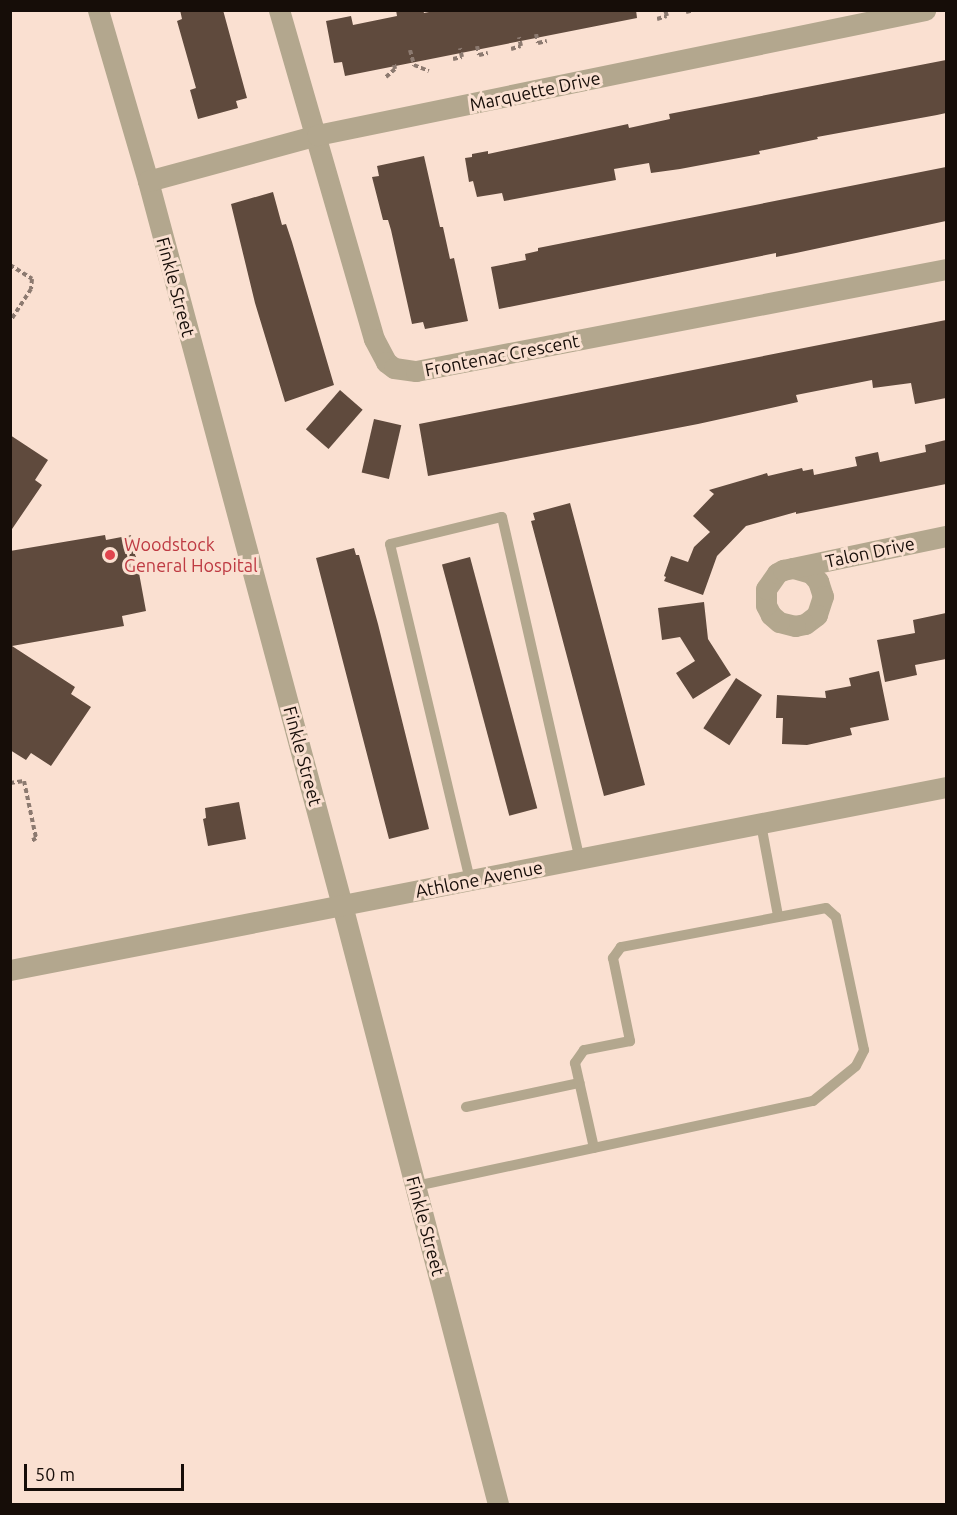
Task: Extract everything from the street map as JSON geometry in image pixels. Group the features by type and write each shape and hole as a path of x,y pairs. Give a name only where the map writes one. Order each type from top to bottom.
{"street":[{"name":"Finkle Street","path":"98,10 148,181 342,905 498,1504"},
{"name":"Frontenac Crescent","path":"279,10 317,135 374,339 386,362 405,371 472,361 946,269"},
{"name":"Marquette Drive","path":"148,181 317,135 925,10"},
{"name":"Talon Drive","path":"793,568 946,536"},
{"name":"Athlone Avenue","path":"10,970 946,787"}],"lane":[{"path":"470,880 390,544 502,517 580,860"},
{"path":"761,824 778,916"},
{"path":"416,1186 594,1148 813,1101 856,1066 864,1050 836,917 826,909 778,916 621,947 613,957 630,1041 584,1050 575,1063 594,1148"},
{"path":"466,1107 579,1083"}],"path":[{"path":"657,19 667,16 665,10"},
{"path":"686,12 694,10"},
{"path":"536,34 538,43 547,41"},
{"path":"511,49 521,46 519,37"},
{"path":"477,46 479,55 488,53"},
{"path":"453,59 462,57 460,48"},
{"path":"410,50 414,65 429,71"},
{"path":"386,77 395,69 393,64"},
{"path":"10,265 32,279 32,289 10,321"},
{"path":"10,783 24,781 36,838 30,842"}],"building":[{"path":"180,10 223,10 247,98 236,101 238,108 198,119 190,90 196,88 177,21 182,19"},
{"path":"396,10 423,10 424,13 439,10 636,10 637,18 345,76 342,62 334,63 326,21 351,16 353,25 397,16"},
{"path":"946,60 946,113 817,137 818,139 759,151 760,154 680,169 651,173 649,163 614,169 616,180 504,201 502,193 477,197 473,181 469,182 465,158 472,157 472,154 488,151 488,154 628,124 629,128 670,119 669,114"},
{"path":"424,156 440,227 443,227 450,259 454,258 468,321 425,329 423,322 412,324 391,230 388,220 383,220 372,177 379,176 377,166"},
{"path":"946,167 946,221 776,257 776,253 499,309 491,267 526,260 525,254 538,251 538,248"},
{"path":"273,192 282,225 286,224 292,242 334,385 285,402 255,303 231,204"},
{"path":"946,320 946,398 915,404 911,383 873,388 872,380 796,395 798,402 698,424 428,476 419,424"},
{"path":"340,390 363,410 329,449 306,429"},
{"path":"374,419 401,425 389,479 362,473"},
{"path":"10,435 48,460 35,480 42,485 10,532"},
{"path":"946,440 946,484 796,514 796,512 746,526 717,556 703,595 664,581 671,556 688,562 694,547 710,532 693,516 714,494 709,490 767,473 768,476 802,468 803,471 813,469 814,475 857,466 855,457 878,452 880,462 926,452 925,445"},
{"path":"570,503 645,785 604,796 531,521 535,520 533,513"},
{"path":"105,535 106,540 132,535 146,611 122,616 124,626 12,646 75,687 71,694 91,707 51,766 31,753 26,760 10,750 10,551"},
{"path":"354,548 356,555 359,555 378,624 429,829 389,839 316,558"},
{"path":"470,557 537,808 509,816 442,565"},
{"path":"704,602 708,639 731,675 693,699 676,673 695,661 680,637 662,640 658,608"},
{"path":"946,613 946,659 915,665 917,675 885,682 877,640 915,633 913,620"},
{"path":"879,671 889,720 850,728 852,735 807,745 782,744 783,718 776,718 777,695 826,698 825,691 851,686 849,678"},
{"path":"736,678 762,695 729,745 703,728"},
{"path":"239,802 246,839 208,846 203,819 206,818 205,808"}],"place":[{"name":"Woodstock General Hospital","path":"110,555"}]}
